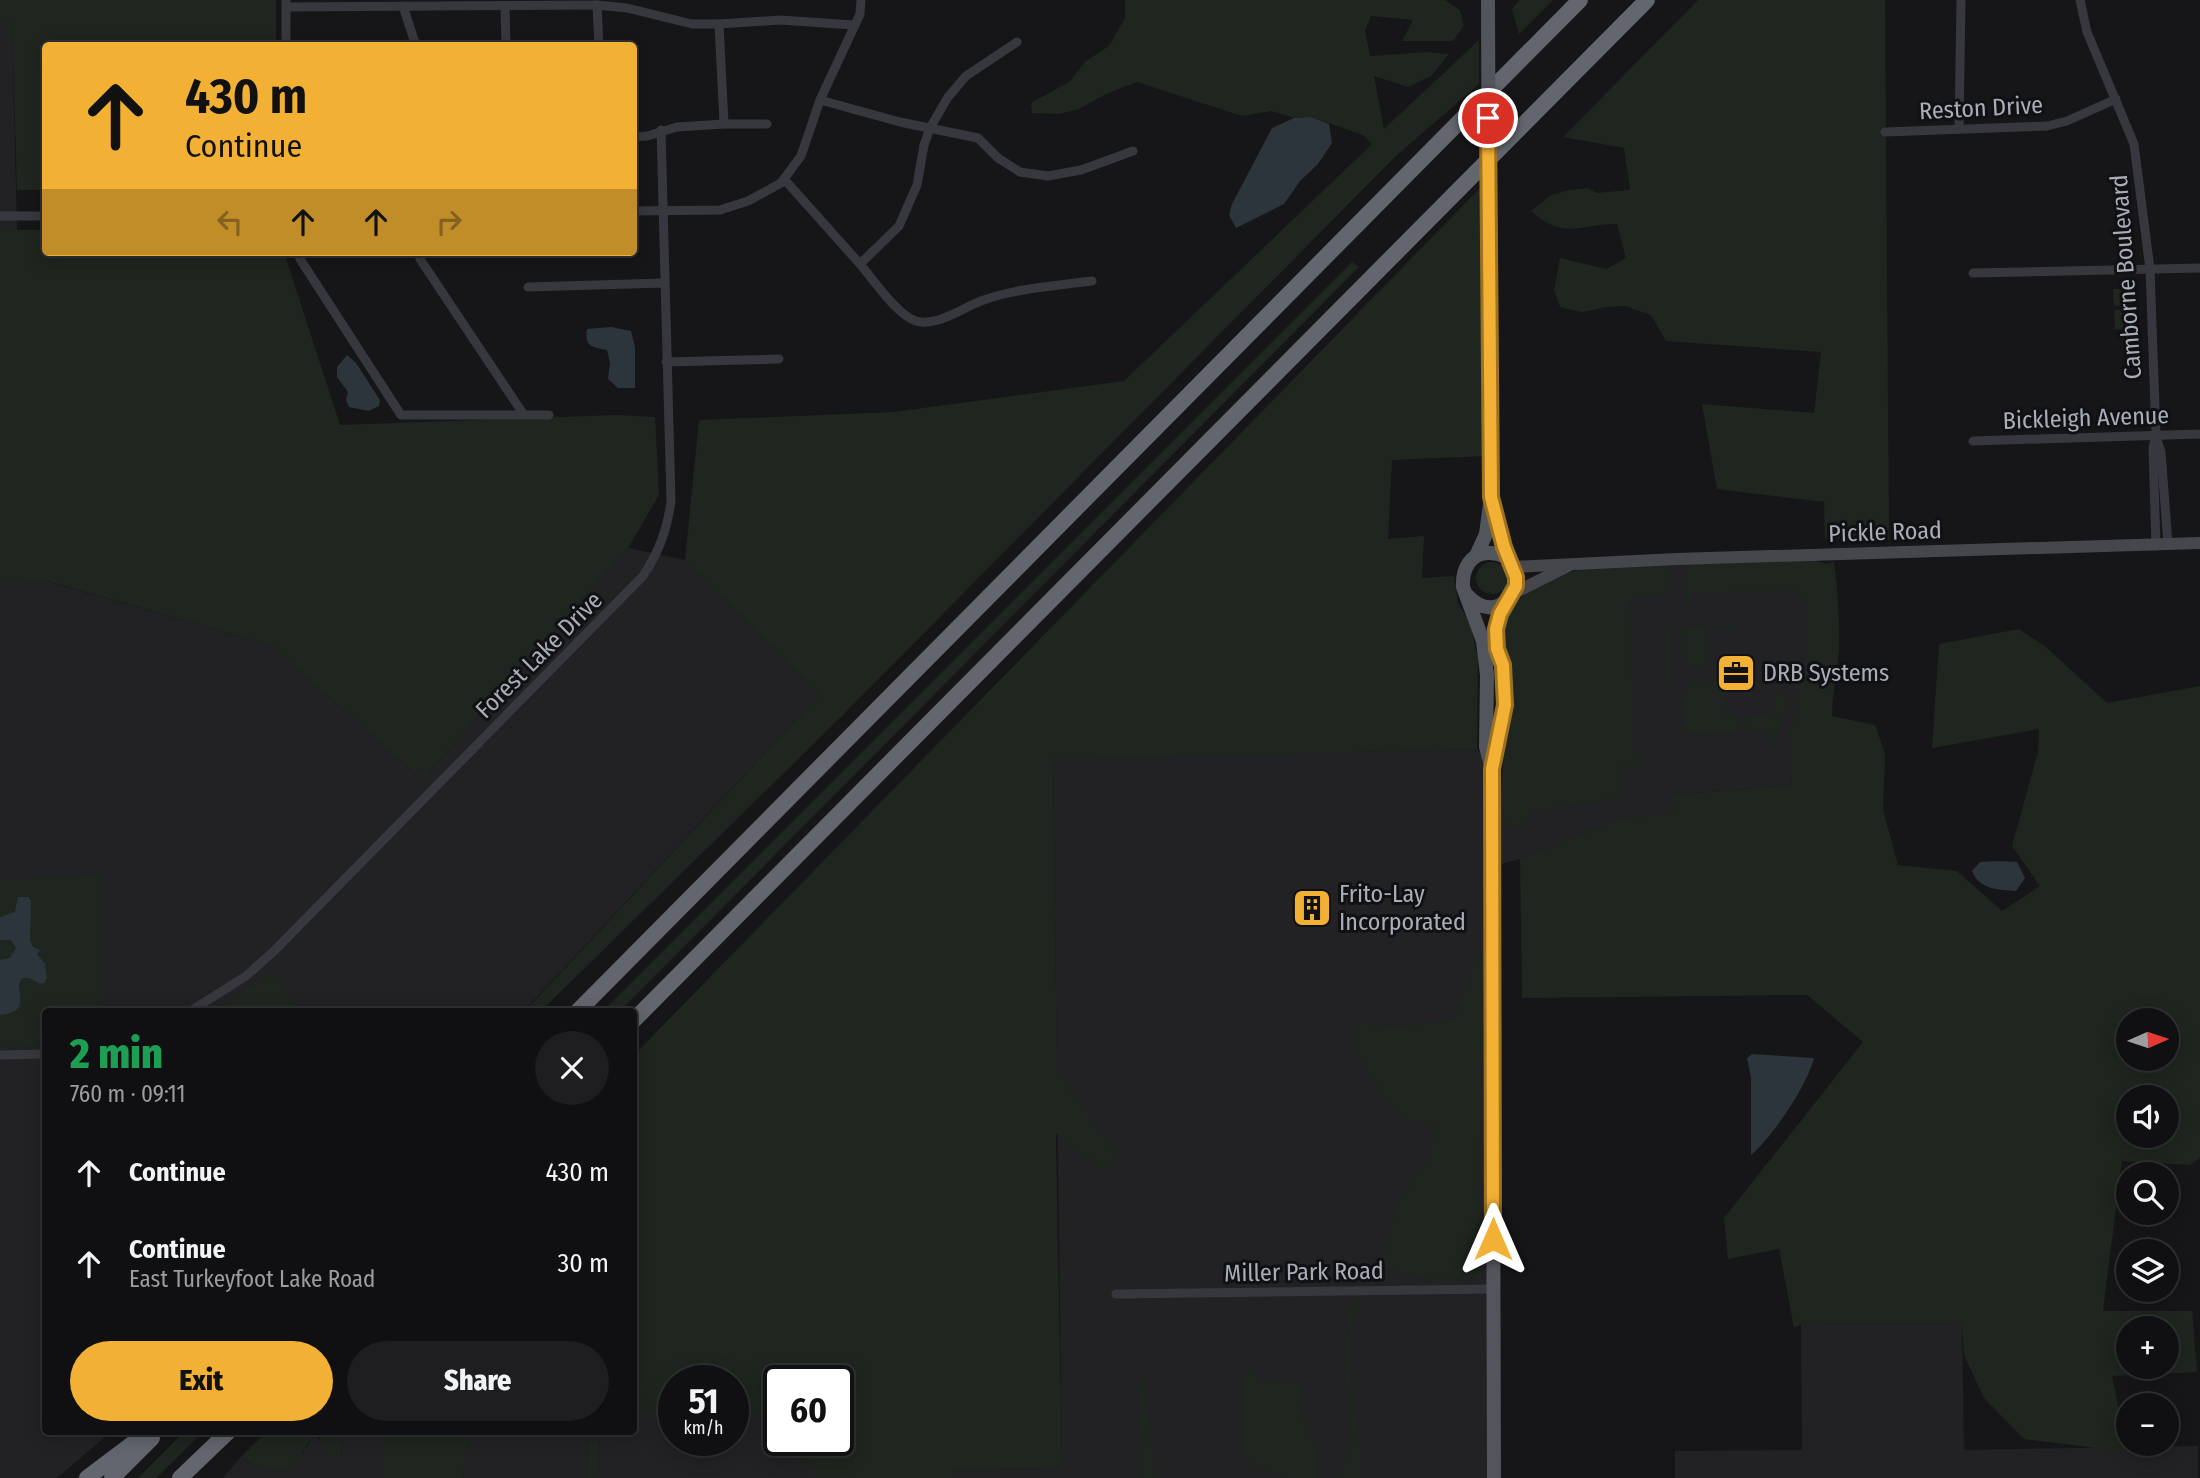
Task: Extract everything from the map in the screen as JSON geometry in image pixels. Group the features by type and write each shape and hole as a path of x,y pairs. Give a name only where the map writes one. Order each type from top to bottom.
{"highway":[{"path":"581,1008 1580,0"},
{"path":"637,1017 1647,0"},
{"path":"87,1478 144,1435"},
{"path":"112,1478 155,1435"},
{"path":"180,1478 226,1435"},
{"path":"195,1478 227,1435"}],"main road":[{"path":"1488,0 1491,497 1486,534 1462,578 1483,641 1487,675 1486,747 1492,769"},
{"path":"1491,497 1516,577 1496,629 1497,649 1503,665 1505,705 1492,769 1494,1478"},
{"path":"1476,556 1494,553 1511,564"},
{"path":"1467,595 1473,601 1490,607 1509,598"}],"street":[{"path":"637,211 720,210 748,201 784,179 801,156 820,100 860,14 861,0"},
{"path":"1959,129 1961,0"},
{"name":"Camborne Boulevard","path":"2080,0 2087,32 2134,144 2150,269 2156,435 2161,452 2162,545"},
{"path":"286,42 286,4 597,5 627,8 691,24 780,20 854,25"},
{"path":"597,5 598,42"},
{"path":"402,6 415,42"},
{"path":"505,6 506,42"},
{"path":"719,24 724,124"},
{"path":"860,264 899,226 917,186 924,145 930,128 948,97 966,76 1017,42"},
{"name":"Reston Drive","path":"1885,132 2047,127 2116,99"},
{"path":"820,100 978,138 998,158 1020,172 1048,176 1081,170 1133,151"},
{"path":"637,137 661,130 724,124 767,124"},
{"name":"Forest Lake Drive","path":"196,1008 246,976 274,951 643,576 657,556 668,527 671,501 661,130"},
{"path":"784,179 904,315 918,322 932,321 983,300 1016,291 1092,281"},
{"path":"0,216 42,216"},
{"path":"299,256 401,415 549,415"},
{"path":"420,256 524,415"},
{"path":"1973,273 2200,268"},
{"path":"528,287 664,283"},
{"path":"666,362 779,359"},
{"name":"Bickleigh Avenue","path":"1973,441 2200,434"},
{"name":"Pickle Road","path":"1511,564 2200,543"},
{"name":"Pickle Road","path":"1509,598 1571,564"},
{"path":"0,1055 42,1054"},
{"name":"Miller Park Road","path":"1116,1294 1493,1289"}],"shaded area":[{"path":"0,0 276,0 276,42 42,42 42,190 17,190 12,23 0,22"},
{"path":"1125,0 1445,0 1460,10 1464,26 1453,41 1402,41 1413,20 1371,16 1365,31 1370,56 1426,52 1449,54 1431,76 1408,87 1374,76 1384,129 1479,40 1479,84 1396,156 842,716 544,1008 528,1008 820,694 685,560 699,420 893,412 1124,381 1372,144 1363,135 1311,117 1294,118 1271,111 1242,116 1137,82 1106,94 1079,109 1059,114 1032,113 1031,103 1069,82 1086,61 1109,46 1125,18"},
{"path":"1520,0 1553,0 1519,34 1512,9"},
{"path":"1698,0 1885,0 1889,540 1825,538 1824,502 1717,489 1702,404 1814,413 1821,352 1666,341 1651,315 1625,306 1582,312 1560,307 1554,290 1560,258 1606,269 1626,258 1617,224 1563,228 1553,226 1531,211 1551,195 1568,190 1588,188 1597,193 1630,190 1624,148 1563,137"},
{"path":"0,22 12,22 17,230 0,230"},
{"path":"1311,117 1329,124 1332,143 1318,164 1300,181 1284,204 1236,228 1229,215 1232,204 1272,128 1294,118"},
{"path":"1481,187 1487,456 1392,460 1388,539 1424,536 1422,578 1454,576 1458,603 1470,623 1478,658 1477,749 1053,759 1057,1071 1120,1157 1105,1172 1056,1134 1062,1468 952,1469 952,1478 813,1478 813,1465 794,1456 854,1456 854,1365 763,1365 763,1414 749,1414 749,1365 658,1365 658,1414 637,1414 637,1052"},
{"path":"0,230 42,230 42,256 285,256 340,425 616,415 655,417 659,495 628,548 422,780 270,645 47,581 0,583"},
{"path":"1352,262 1359,267 623,1008 606,1008"},
{"path":"2113,289 2131,289 2132,305 2114,306"},
{"path":"2127,309 2128,329 2115,329 2114,310"},
{"path":"611,327 631,331 635,347 635,388 618,388 608,379 610,363 607,350 588,343 587,329"},
{"path":"347,355 356,363 380,400 379,406 369,411 349,407 346,400 348,392 337,377 337,367"},
{"path":"628,548 685,560 820,694 527,1008 42,1008 42,1435 107,1435 57,1478 0,1478 0,568 270,645 422,780"},
{"path":"1816,560 1810,643 1791,785 1674,795 1674,813 1617,821 1501,864 1501,792 1509,668 1504,647 1598,566"},
{"path":"1816,560 1825,564 1834,562 1839,650 1832,716 1875,725 1885,754 1883,810 1898,865 1957,871 2002,911 2040,886 2012,846 2038,752 2039,729 1932,748 1939,644 2019,629 2046,647 2107,703 2200,686 2200,1158 2190,1165 2179,1164 2179,1162 2116,1162 2116,1208 2103,1311 2192,1311 2197,1372 2179,1373 2179,1316 2116,1316 2116,1376 2112,1376 2116,1395 2116,1450 2024,1439 1984,1398 1964,1355 1962,1323 1801,1324 1794,1328 1779,1249 1728,1259 1724,1218 1863,1042 1807,995 1522,998 1520,859 1617,820 1673,813 1674,795 1791,785 1790,730 1799,698 1798,669 1807,666 1805,599 1797,599 1796,590 1693,593 1692,600 1688,602 1685,571 1693,564"},
{"path":"1492,562 1503,567 1508,578 1503,589 1492,594 1481,589 1476,578 1481,567"},
{"path":"1605,565 1662,565 1669,570 1669,594 1635,595 1630,603 1634,753 1644,754 1645,766 1622,767 1622,797 1532,811 1513,831 1507,828 1502,800 1510,686 1502,636 1506,617 1525,594 1538,585 1568,573"},
{"path":"1670,625 1672,696 1667,701 1664,626"},
{"path":"1737,626 1738,630 1705,631 1706,667 1696,667 1685,661 1681,650 1681,627"},
{"path":"1698,681 1725,681 1726,715 1738,715 1738,732 1684,734 1684,696 1691,685"},
{"path":"1775,694 1788,695 1778,740 1770,740 1770,731 1744,732 1744,721 1750,721 1750,716 1775,715"},
{"path":"1477,749 1492,769 1494,1478 952,1478 952,1469 1062,1468 1053,758"},
{"path":"1980,862 2017,862 2025,878 2016,891 1984,885 1975,877 1972,871"},
{"path":"101,875 101,1008 42,1008 42,1045 0,1047 0,880"},
{"path":"18,897 29,897 31,901 30,940 33,947 40,950 37,954 45,964 47,978 40,984 29,978 22,978 19,984 18,1009 0,1015 0,960 10,958 16,948 11,940 0,940 0,917 15,912"},
{"path":"1480,951 1485,964 1479,1175 1482,1277 1435,1280 1380,1267 1399,1199 1429,1159 1437,1125 1408,1120 1381,1093 1352,1046 1354,1021 1396,1028 1455,1019 1466,982"},
{"path":"275,971 297,1008 220,1008"},
{"path":"1752,1054 1814,1058 1788,1110 1751,1155 1751,1078 1747,1058"},
{"path":"1350,1299 1361,1307 1352,1328 1351,1380 1362,1461 1360,1478 1339,1478 1345,1464 1350,1435 1346,1344"},
{"path":"1962,1323 1964,1450 2116,1447 2116,1456 2179,1456 2179,1446 2198,1446 2198,1478 1675,1478 1675,1451 1802,1450 1801,1324"},
{"path":"1248,1362 1259,1381 1301,1384 1299,1410 1317,1444 1316,1478 1284,1478 1244,1459 1243,1379"},
{"path":"1145,1378 1155,1478 1142,1478 1138,1384"},
{"path":"637,1414 658,1414 658,1456 749,1456 749,1414 763,1414 763,1456 794,1456 813,1465 813,1478 599,1478 598,1435 637,1435"},
{"path":"181,1435 200,1435 156,1478 138,1478"},
{"path":"263,1435 314,1435 290,1469 264,1469 241,1457"},
{"path":"314,1435 341,1457 343,1435 384,1435 384,1478 223,1478 241,1457 251,1465 302,1453"},
{"path":"318,1435 343,1435 341,1457 325,1455"},
{"path":"384,1435 468,1435 463,1478 384,1478"},
{"path":"468,1435 588,1435 587,1478 463,1478"},
{"path":"588,1435 598,1435 599,1478 587,1478"}],"place":[{"name":"DRB Systems","path":"1736,673"},
{"name":"Frito-Lay Incorporated","path":"1312,908"}],"route":[{"path":"1488,118 1491,497 1504,547 1516,577 1516,586 1506,601 1496,629 1497,649 1503,665 1505,705 1492,769 1493,1239"}]}
